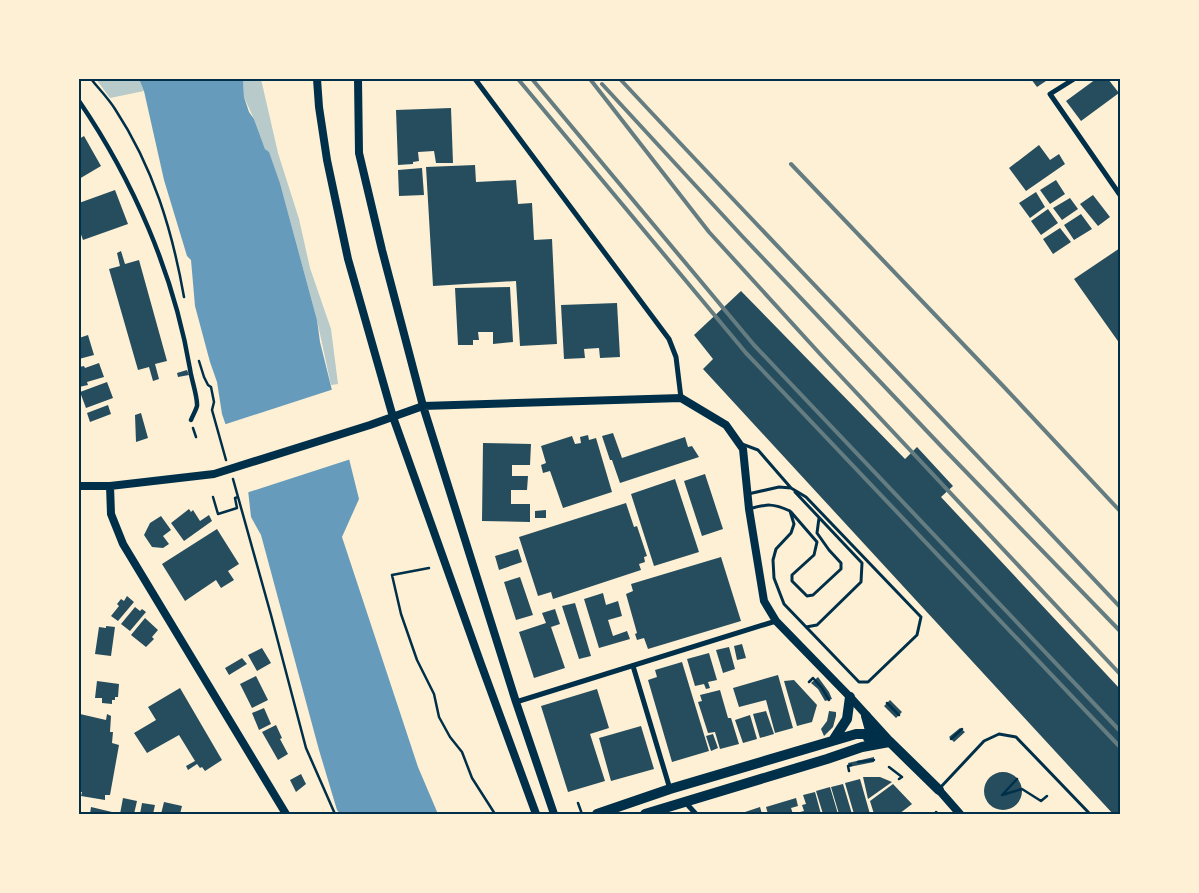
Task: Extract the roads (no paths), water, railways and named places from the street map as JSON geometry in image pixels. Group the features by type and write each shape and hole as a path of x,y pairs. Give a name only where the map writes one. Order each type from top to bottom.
{"main road":[{"path":"834,739 847,719 850,697"},
{"path":"866,716 871,734"},
{"path":"597,814 670,789 856,734 871,734 890,742 939,790"},
{"path":"862,747 871,734"},
{"path":"645,814 862,747 890,742"}],"street":[{"path":"317,79 327,160 348,259 393,417 536,814"},
{"path":"358,79 359,153 423,406 516,702 554,814"},
{"path":"475,79 669,339 676,357 681,398"},
{"path":"1074,79 1050,94 1120,195"},
{"path":"79,101 124,175 166,275 187,350 198,405 191,420"},
{"path":"79,486 110,486 214,474 370,425 423,406 681,398 726,425 744,449 749,509 764,601 776,621 850,697 890,742"},
{"path":"110,486 111,514 124,544 286,814"},
{"path":"516,702 776,621"},
{"path":"633,666 670,789"},
{"path":"939,790 960,814"},
{"path":"685,802 696,814"}],"lane":[{"path":"739,443 758,450 862,563 861,582 817,625 806,627"},
{"path":"748,494 779,486 791,488 806,497 921,617 917,635 868,682 859,682 784,604 774,578 773,560 776,549 791,533 794,524 790,511"},
{"path":"749,509 764,505 776,505 790,511 817,542 814,555 792,576 792,581 807,596 813,595 841,569 841,562 829,550 817,533 819,518"},
{"path":"939,790 984,741 999,734 1016,737 1090,814"}],"water":[{"path":"139,79 243,79 244,97 249,112 254,119 265,149 269,152 280,183 317,320 320,342 359,499 342,537 418,767 438,814 340,814 337,810 261,535 251,517 248,490 222,414 217,382 195,306 191,260 187,256 164,180 144,91"}],"railway":[{"path":"518,79 746,353 1120,747"},
{"path":"532,79 754,345 1120,731"},
{"path":"590,79 709,232 821,355 1120,674"},
{"path":"620,79 1120,607"},
{"path":"602,84 742,236 1120,631"},
{"path":"791,164 1120,511"}]}
